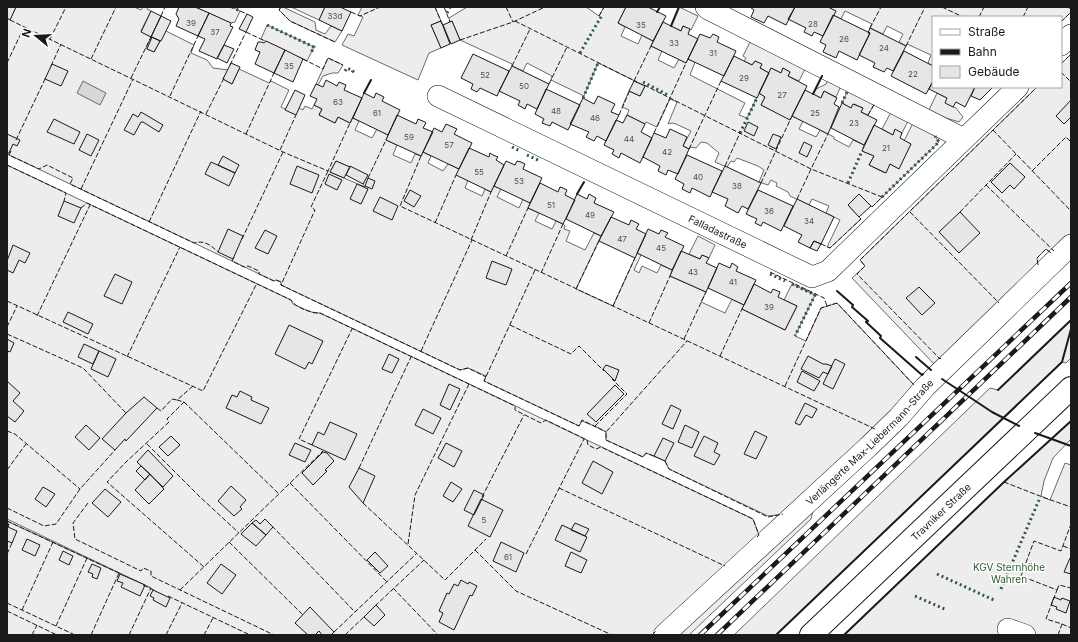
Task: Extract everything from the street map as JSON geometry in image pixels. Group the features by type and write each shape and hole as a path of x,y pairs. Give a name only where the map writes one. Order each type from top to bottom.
{"main road":[{"name":"Travniker Straße","path":"811,635 1071,388"}],"street":[{"path":"706,7 964,139"},
{"path":"1062,44 1071,35"},
{"name":"Falladastraße","path":"438,96 812,276 828,271 1017,88"},
{"name":"Verlängerte Max-Liebermann-Straße","path":"664,635 868,447 899,417 925,387 1071,245"}],"shaded area":[{"path":"16,7 134,7 141,10 143,7 148,7 147,9 151,11 141,31 151,37 146,48 154,52 166,31 194,45 191,53 207,60 213,68 228,70 223,79 232,84 239,69 269,83 271,81 289,90 281,107 295,114 299,108 303,110 305,106 312,109 314,105 322,109 319,115 335,123 338,117 350,123 353,118 359,121 355,130 372,138 377,129 388,135 386,140 397,145 393,155 411,163 415,154 421,156 423,152 431,156 428,163 443,171 448,164 459,169 468,180 465,188 482,196 485,189 491,192 494,186 501,189 497,197 519,208 523,199 530,203 528,208 539,213 535,221 552,229 556,221 563,224 565,226 564,229 570,231 566,241 585,250 594,233 601,236 576,289 613,306 637,253 641,255 634,270 639,273 642,266 657,273 661,265 672,270 670,276 706,292 701,302 725,313 732,299 744,305 742,309 785,330 797,306 784,300 792,284 815,295 795,336 806,341 821,308 837,303 915,386 899,406 785,514 768,516 669,469 665,461 646,453 643,457 606,440 606,432 601,429 582,421 579,426 484,381 486,376 468,368 460,370 281,285 281,282 276,280 274,281 7,154 7,18 10,19","holes":["336,161 367,175 363,184 365,187 330,172"]},
{"path":"195,7 232,7 240,11 235,22 231,23"},
{"path":"281,7 315,22 316,30 325,34 331,26 342,31 335,42 290,21 279,10"},
{"path":"291,7 325,7 319,20"},
{"path":"362,7 435,7 441,21 431,25 441,48 429,53 418,80 342,45 348,34 354,36 363,17 358,15"},
{"path":"467,7 586,7 599,16 604,7 626,7 618,23 625,27 621,36 638,44 642,35 653,41 651,46 662,51 658,60 674,68 679,59 686,63 688,59 695,62 690,75 745,103 739,115 747,118 759,93 765,97 761,105 790,119 792,116 803,121 799,129 816,137 820,130 849,147 853,140 864,145 862,151 874,156 869,165 885,173 890,164 898,168 911,144 904,141 913,123 935,136 939,142 872,207 859,194 848,205 861,219 830,248 827,247 840,220 826,213 829,206 812,199 809,205 790,196 788,192 776,186 777,183 771,180 768,185 759,182 764,170 758,166 737,158 734,162 731,161 727,167 715,162 719,153 707,143 701,142 696,148 691,147 689,149 683,146 691,131 676,124 668,124 677,102 670,99 657,127 646,122 645,124 627,115 629,110 622,107 629,91 640,96 645,86 598,63 584,96 551,80 552,76 527,63 523,71 512,66 512,64 460,40 452,21 450,22 449,18"},
{"path":"679,7 698,16 691,30 683,26 681,31 671,26"},
{"path":"828,7 1067,7 1071,9 1071,12 1062,21 1062,16 932,16 932,65 928,63 931,55 899,42 903,34 887,26 883,34 870,28 872,24 845,11 841,19 833,15 835,11"},
{"path":"267,25 314,47 307,61 261,39"},
{"path":"750,42 805,69 799,81 788,76 790,72 783,68 781,73 771,68 769,73 760,68 761,64 755,61 752,65 744,61 746,58 743,56"},
{"path":"1071,54 1071,234 1051,254 1046,249 1037,258 1039,268 935,365 852,278 865,266 860,260 1036,88 1062,88 1062,63"},
{"path":"328,58 343,65 338,73 323,76 318,85 316,84"},
{"path":"828,80 841,86 836,97 824,91 821,98 813,94 816,89 826,84"},
{"path":"83,81 106,93 100,105 77,93"},
{"path":"848,90 875,103 868,115 861,112 863,108 854,104 851,108 842,103"},
{"path":"937,93 947,98 953,107 956,108 963,117 959,122 929,110"},
{"path":"891,112 908,121 902,133 895,130 893,135 882,129"},
{"path":"7,165 291,300 293,304 314,313 320,313 753,519 759,535 652,635 7,635 7,521 151,588 7,519"},
{"path":"698,236 715,245 709,258 702,255 700,259 689,254"},
{"path":"1071,320 1071,358 1066,363 1062,362 776,635 734,635 990,388 998,390"},
{"name":"KGV Sternhöhe Wahren","path":"1071,421 1071,439 1053,458 1044,481 1041,496 1050,500 1065,463 1071,465 1071,635 844,635 1004,482"},
{"path":"813,511 811,519 689,635 679,635"}],"building":[{"path":"7,7 16,7 10,20 7,18"},
{"path":"179,7 195,7 209,13 198,36 176,26 179,19 176,14"},
{"path":"325,7 340,7 351,12 342,31 319,20"},
{"path":"626,7 648,7 666,16 653,41 618,23"},
{"path":"750,7 795,7 786,25 768,16 764,23 751,17 754,10"},
{"path":"795,7 828,7 836,11 823,36 814,32 812,36 804,32 806,28 788,19"},
{"path":"151,11 161,16 151,37 141,32"},
{"path":"209,13 231,23 230,26 233,27 217,59 199,51 205,39 198,36"},
{"path":"247,14 253,17 246,32 239,29"},
{"path":"833,15 870,33 857,60 839,51 836,58 823,52 826,45 820,42"},
{"path":"161,16 171,21 161,41 151,37"},
{"path":"441,21 450,44 441,48 431,25"},
{"path":"452,21 460,40 451,44 443,25"},
{"path":"663,22 681,31 683,26 690,29 688,34 698,39 686,63 651,46"},
{"path":"870,28 906,46 893,71 887,68 884,72 873,67 875,63 859,55 870,33 868,33"},
{"path":"700,34 710,38 713,34 719,37 717,42 736,51 724,76 688,59"},
{"path":"152,37 160,41 154,52 147,49"},
{"path":"266,41 285,50 274,73 255,64 260,52 255,50 258,42 264,43"},
{"path":"224,45 234,49 227,63 217,58"},
{"path":"285,50 303,59 293,82 274,73"},
{"path":"904,51 932,65 932,83 926,94 891,76"},
{"path":"473,54 509,71 497,96 480,88 477,92 471,89 473,84 461,78"},
{"path":"734,56 752,65 755,61 762,64 760,68 769,73 757,98 721,81"},
{"path":"231,63 240,67 232,84 223,79"},
{"path":"52,64 68,71 61,86 45,79"},
{"path":"512,66 549,84 537,109 527,104 525,109 518,105 520,101 499,91"},
{"path":"771,68 781,73 783,68 790,72 788,76 807,86 790,120 761,105 765,97 759,93"},
{"path":"326,80 337,86 339,82 346,85 344,90 362,98 350,123 338,117 335,123 319,115 322,109 314,105 317,99 310,96 316,84 323,87"},
{"path":"634,81 645,86 640,96 629,91"},
{"path":"932,83 932,88 974,88 965,107 956,102 953,107 945,103 947,98 929,89"},
{"path":"975,88 992,88 980,100 971,96"},
{"path":"546,89 580,105 568,130 552,122 550,126 542,123 544,119 535,114"},
{"path":"295,90 305,95 296,115 285,110"},
{"path":"805,90 821,98 824,91 837,98 834,104 839,107 828,134 792,116"},
{"path":"364,93 374,98 376,93 384,97 382,101 400,110 388,135 353,118"},
{"path":"598,96 615,104 611,112 619,115 606,141 597,136 594,141 586,137 589,132 570,124 583,98 594,104"},
{"path":"1071,100 1071,117 1064,124 1056,116"},
{"path":"842,103 851,108 853,104 863,108 861,112 877,120 864,145 831,128"},
{"path":"141,112 163,125 159,132 143,122 141,122 134,135 124,130 133,114 138,117"},
{"path":"397,115 416,124 418,119 425,122 426,123 423,128 433,132 421,156 386,140"},
{"path":"627,115 645,124 641,132 652,138 640,163 621,153 619,158 612,154 614,150 604,145 616,120 623,123"},
{"path":"54,119 80,132 74,144 47,132"},
{"path":"748,122 758,127 754,136 744,131"},
{"path":"446,124 457,129 454,134 472,143 459,169 423,152 434,128 442,132"},
{"path":"874,125 893,135 895,129 902,133 900,138 911,144 899,169 890,164 886,173 869,165 874,156 862,151"},
{"path":"670,129 687,137 683,146 689,149 678,174 668,170 666,175 658,171 660,166 643,157 654,133 666,138"},
{"path":"7,134 20,140 17,146 13,144 9,153 7,153"},
{"path":"87,134 99,140 91,156 79,150"},
{"path":"773,134 781,137 776,149 768,145"},
{"path":"804,142 812,146 807,157 799,153"},
{"path":"469,148 489,157 490,153 498,157 496,160 504,165 491,192 456,175"},
{"path":"687,155 722,171 710,197 692,188 690,193 682,189 684,184 675,179"},
{"path":"223,156 239,165 235,173 218,165"},
{"path":"336,161 350,167 344,178 330,172"},
{"path":"506,161 515,165 517,161 521,162 525,164 523,169 542,178 530,203 494,186"},
{"path":"211,162 235,173 229,186 205,174"},
{"path":"1010,163 1025,177 1014,189 1010,185 1002,193 991,182"},
{"path":"297,166 319,175 312,193 290,184"},
{"path":"350,166 368,175 363,184 346,175"},
{"path":"725,166 761,183 748,209 742,206 738,213 725,206 728,199 712,192"},
{"path":"329,174 342,180 337,190 325,184"},
{"path":"368,178 375,181 372,189 365,186"},
{"path":"540,183 558,192 560,187 563,188 567,190 565,195 575,200 563,224 528,208"},
{"path":"357,184 368,189 361,204 350,199"},
{"path":"410,190 421,196 414,207 404,201"},
{"path":"758,190 793,206 781,231 763,222 761,226 755,223 757,219 746,214"},
{"path":"577,194 587,199 589,194 596,198 594,203 614,212 601,236 566,219"},
{"path":"859,194 871,206 859,217 848,205"},
{"path":"380,197 398,206 392,220 373,211"},
{"path":"797,199 834,217 821,244 814,241 810,248 798,242 802,235 784,226"},
{"path":"64,201 81,208 74,223 58,216"},
{"path":"960,212 980,233 959,253 939,232"},
{"path":"611,217 629,225 631,220 639,224 636,229 646,234 635,258 599,241"},
{"path":"228,229 243,236 233,259 218,252"},
{"path":"648,229 659,234 661,230 668,233 665,237 684,246 672,270 637,253"},
{"path":"265,230 277,236 268,254 255,248"},
{"path":"814,241 821,244 817,251 810,248"},
{"path":"13,245 30,253 25,263 19,260 13,273 7,270 7,261"},
{"path":"681,251 700,259 702,255 709,258 706,263 717,268 706,292 670,276"},
{"path":"492,261 512,269 506,285 486,278"},
{"path":"719,263 730,268 732,263 738,267 736,271 756,280 744,305 708,288"},
{"path":"115,274 132,282 122,304 104,296"},
{"path":"754,284 771,293 773,289 780,292 778,297 797,306 785,330 742,309"},
{"path":"919,287 935,303 922,315 906,298"},
{"path":"68,312 93,324 88,334 63,322"},
{"path":"289,325 323,341 312,364 309,362 305,369 275,354"},
{"path":"7,339 14,343 10,352 7,351"},
{"path":"84,344 99,351 93,364 78,357"},
{"path":"99,351 116,359 108,377 91,369"},
{"path":"389,354 399,359 392,373 382,369"},
{"path":"808,356 823,364 832,366 828,374 823,372 819,378 801,369"},
{"path":"835,359 845,364 833,389 823,384"},
{"path":"606,365 619,370 615,381 603,369"},
{"path":"802,371 820,381 814,391 797,382"},
{"path":"7,381 20,393 13,401 24,411 15,422 7,416"},
{"path":"449,384 460,389 450,410 440,405"},
{"path":"615,385 624,394 596,422 587,414"},
{"path":"240,391 252,397 251,400 269,408 261,424 226,408 232,395 237,397"},
{"path":"144,397 157,408 126,441 125,439 115,450 102,439 126,413"},
{"path":"805,403 817,409 812,418 806,415 800,425 795,423"},
{"path":"671,405 681,410 673,429 662,424"},
{"path":"423,409 441,418 433,434 415,425"},
{"path":"330,422 357,434 345,460 312,445 318,432 324,435"},
{"path":"86,425 100,438 89,450 75,437"},
{"path":"685,425 699,432 692,448 678,442"},
{"path":"755,431 767,437 756,459 744,454"},
{"path":"171,436 180,445 168,456 159,447"},
{"path":"704,436 718,443 714,452 720,455 714,465 694,456"},
{"path":"663,438 674,443 665,461 654,456"},
{"path":"295,443 311,450 305,462 289,455"},
{"path":"446,443 462,451 454,467 438,458"},
{"path":"148,450 173,476 163,487 137,462"},
{"path":"323,452 327,453 334,461 325,470 327,471 313,485 302,473"},
{"path":"593,461 613,472 602,494 582,483"},
{"path":"141,466 150,474 145,480 136,471"},
{"path":"359,468 375,476 363,503 349,487"},
{"path":"150,474 164,489 149,504 135,490"},
{"path":"451,482 462,489 453,502 443,496"},
{"path":"231,486 246,500 240,507 242,509 234,516 218,501"},
{"path":"43,487 55,494 46,507 35,499"},
{"path":"105,489 121,502 108,517 92,503"},
{"path":"474,490 484,495 474,515 464,510"},
{"path":"481,499 503,510 490,537 468,526"},
{"path":"265,519 273,527 266,535 252,523 256,520 260,524"},
{"path":"252,523 266,535 256,546 241,534"},
{"path":"575,523 589,529 585,536 571,530"},
{"path":"7,524 9,524 8,527 17,531 12,543 7,541"},
{"path":"562,525 587,537 580,552 555,540"},
{"path":"27,539 40,545 35,556 22,550"},
{"path":"501,542 524,553 516,572 493,561"},
{"path":"63,551 73,556 69,565 59,560"},
{"path":"375,552 388,566 380,573 367,560"},
{"path":"571,552 587,560 581,573 565,566"},
{"path":"1070,558 1071,559 1071,574 1064,572"},
{"path":"92,564 101,568 97,579 92,577 93,574 88,572"},
{"path":"221,564 236,575 222,594 207,583"},
{"path":"120,574 145,585 140,596 121,587 123,583 117,581"},
{"path":"461,580 468,584 469,582 477,586 472,596 470,595 454,630 439,622 443,613 439,611 447,593 449,594 454,584 458,586"},
{"path":"153,590 170,598 166,607 153,600 154,598 150,596"},
{"path":"1054,597 1061,600 1062,598 1070,601 1066,613 1051,605"},
{"path":"376,605 385,615 374,626 364,617"},
{"path":"310,607 334,632 331,635 322,635 319,631 315,635 308,635 295,623"}],"railway":[{"path":"700,635 1071,283"},
{"path":"717,635 1071,297"}],"hedge":[{"path":"232,7 240,11"},
{"path":"447,13 450,7"},
{"path":"580,53 602,15"},
{"path":"267,25 314,47 311,53"},
{"path":"583,98 598,63"},
{"path":"345,71 347,68 353,71 351,74"},
{"path":"643,82 668,95"},
{"path":"842,103 848,90"},
{"path":"740,133 757,98"},
{"path":"882,197 939,142 935,136"},
{"path":"512,147 520,151"},
{"path":"848,183 862,151"},
{"path":"527,155 540,161"},
{"path":"770,274 785,281"},
{"path":"792,284 815,295 795,336"},
{"path":"1001,589 1039,500"},
{"path":"937,574 996,601"},
{"path":"915,596 947,610"}],"fence":[{"path":"50,39 66,7"},
{"path":"91,59 116,7"},
{"path":"161,16 165,7"},
{"path":"281,7 279,10 290,21 335,42"},
{"path":"351,12 360,16 380,7"},
{"path":"435,7 442,24"},
{"path":"444,7 450,22"},
{"path":"506,7 513,22"},
{"path":"460,40 513,22 545,7"},
{"path":"599,16 604,7"},
{"path":"870,28 881,7"},
{"path":"906,46 925,7"},
{"path":"942,7 961,16"},
{"path":"980,16 984,7"},
{"path":"1024,16 1028,7"},
{"path":"240,11 247,14"},
{"path":"1062,21 1071,12"},
{"path":"10,20 283,152 328,171 350,123"},
{"path":"515,21 637,82"},
{"path":"7,63 24,27"},
{"path":"512,66 530,29"},
{"path":"246,32 265,41"},
{"path":"230,65 246,32"},
{"path":"170,96 198,36"},
{"path":"131,78 151,37"},
{"path":"51,66 61,44"},
{"path":"634,81 651,46"},
{"path":"549,84 567,47"},
{"path":"1062,63 1071,54"},
{"path":"303,59 323,69 328,58 343,65"},
{"path":"654,133 686,63"},
{"path":"246,134 274,73"},
{"path":"1062,73 1071,82"},
{"path":"16,140 46,77"},
{"path":"206,114 224,78"},
{"path":"81,189 133,79"},
{"path":"689,149 721,81"},
{"path":"644,85 811,169 828,134"},
{"path":"941,358 940,359 857,274 865,266 860,260 1036,88"},
{"path":"619,115 630,90"},
{"path":"868,115 875,103"},
{"path":"149,222 201,111"},
{"path":"280,150 296,115"},
{"path":"761,183 791,118"},
{"path":"993,130 1071,211"},
{"path":"725,166 740,133"},
{"path":"1032,171 1066,137 1071,142"},
{"path":"368,178 386,140"},
{"path":"11,151 9,155 39,169 47,165 73,178 70,184 194,243 201,242 207,244 218,252"},
{"path":"242,239 283,152"},
{"path":"960,212 1016,154"},
{"path":"421,156 400,206 875,429"},
{"path":"7,165 66,193 64,201"},
{"path":"797,199 811,169 882,197 872,207 871,206"},
{"path":"328,171 311,207 315,210 281,285 460,370 468,368 486,377"},
{"path":"435,223 456,175"},
{"path":"986,185 1054,251"},
{"path":"471,240 491,192"},
{"path":"81,208 87,203 291,300 300,308 320,313 515,406 515,410 541,423 546,420 587,440 588,445 596,449 601,447 753,519 759,535 757,537"},
{"path":"37,316 90,205"},
{"path":"506,256 528,208"},
{"path":"910,212 999,303"},
{"path":"821,244 830,248 861,219 859,217"},
{"path":"541,273 563,224"},
{"path":"421,351 472,240"},
{"path":"576,289 599,241"},
{"path":"127,357 180,247"},
{"path":"1038,265 1037,258 1046,249 1051,253"},
{"path":"234,257 232,261 244,267 248,266 259,271 259,274 274,281 276,280 281,282 281,285"},
{"path":"613,306 635,258"},
{"path":"535,270 484,381 579,426 582,420 606,432"},
{"path":"770,272 824,298 827,306"},
{"path":"649,323 670,276"},
{"path":"7,301 203,391 257,283"},
{"path":"684,339 706,292"},
{"path":"785,386 821,308 837,303 915,386"},
{"path":"7,327 17,306"},
{"path":"720,356 742,309"},
{"path":"510,325 571,354 579,346 604,371"},
{"path":"312,445 299,439 352,329"},
{"path":"7,334 83,368 126,413"},
{"path":"654,456 646,453 643,457 606,440 606,432 687,341"},
{"path":"359,468 411,357"},
{"path":"595,426 627,394 612,379"},
{"path":"408,544 415,495 469,384"},
{"path":"193,386 177,400 184,402 167,419 169,422 107,482 204,567"},
{"path":"157,408 161,411 172,399 177,400"},
{"path":"184,402 279,494"},
{"path":"482,497 524,415"},
{"path":"7,431 15,434 80,489"},
{"path":"526,554 584,439"},
{"path":"7,470 26,444"},
{"path":"147,444 200,497 239,533"},
{"path":"7,508 44,526 56,524 80,489 115,450"},
{"path":"180,590 323,451"},
{"path":"665,461 669,469 768,517 783,514"},
{"path":"1004,482 1071,507"},
{"path":"290,483 387,582"},
{"path":"559,488 725,566"},
{"path":"88,503 73,523 75,539 141,571 143,568 151,571 151,576 274,635"},
{"path":"363,503 445,580 486,539"},
{"path":"7,521 121,574"},
{"path":"1058,635 1062,624 1046,619 1057,590 1021,576 1034,541 1061,551 1071,524"},
{"path":"272,526 355,612"},
{"path":"22,610 53,542"},
{"path":"229,542 303,615"},
{"path":"7,554 12,543"},
{"path":"1063,546 1071,549"},
{"path":"475,550 516,591 612,635"},
{"path":"334,632 417,553"},
{"path":"56,626 87,558"},
{"path":"375,606 424,560"},
{"path":"91,635 119,573"},
{"path":"143,585 156,591"},
{"path":"1057,590 1059,585 1071,588"},
{"path":"129,635 151,588"},
{"path":"393,588 438,635"},
{"path":"168,596 250,635"},
{"path":"7,603 75,635"},
{"path":"166,635 182,603"},
{"path":"7,611 57,635"},
{"path":"345,635 366,615"},
{"path":"204,635 213,618"},
{"path":"1062,624 1071,628"},
{"path":"32,635 37,625"},
{"path":"652,635 656,631"}],"wall":[{"path":"657,12 660,7"},
{"path":"671,26 679,7"},
{"path":"813,94 822,76"},
{"path":"364,93 371,80"},
{"path":"577,194 584,182"},
{"path":"837,291 868,321 866,322 881,336 880,338 922,375 923,374"},
{"path":"998,390 1071,320"},
{"path":"776,635 1062,362 1071,329"},
{"path":"916,357 931,370"},
{"path":"942,379 992,412 1019,426"},
{"path":"844,635 1004,482 1071,421"},
{"path":"1035,433 1071,446"}]}
